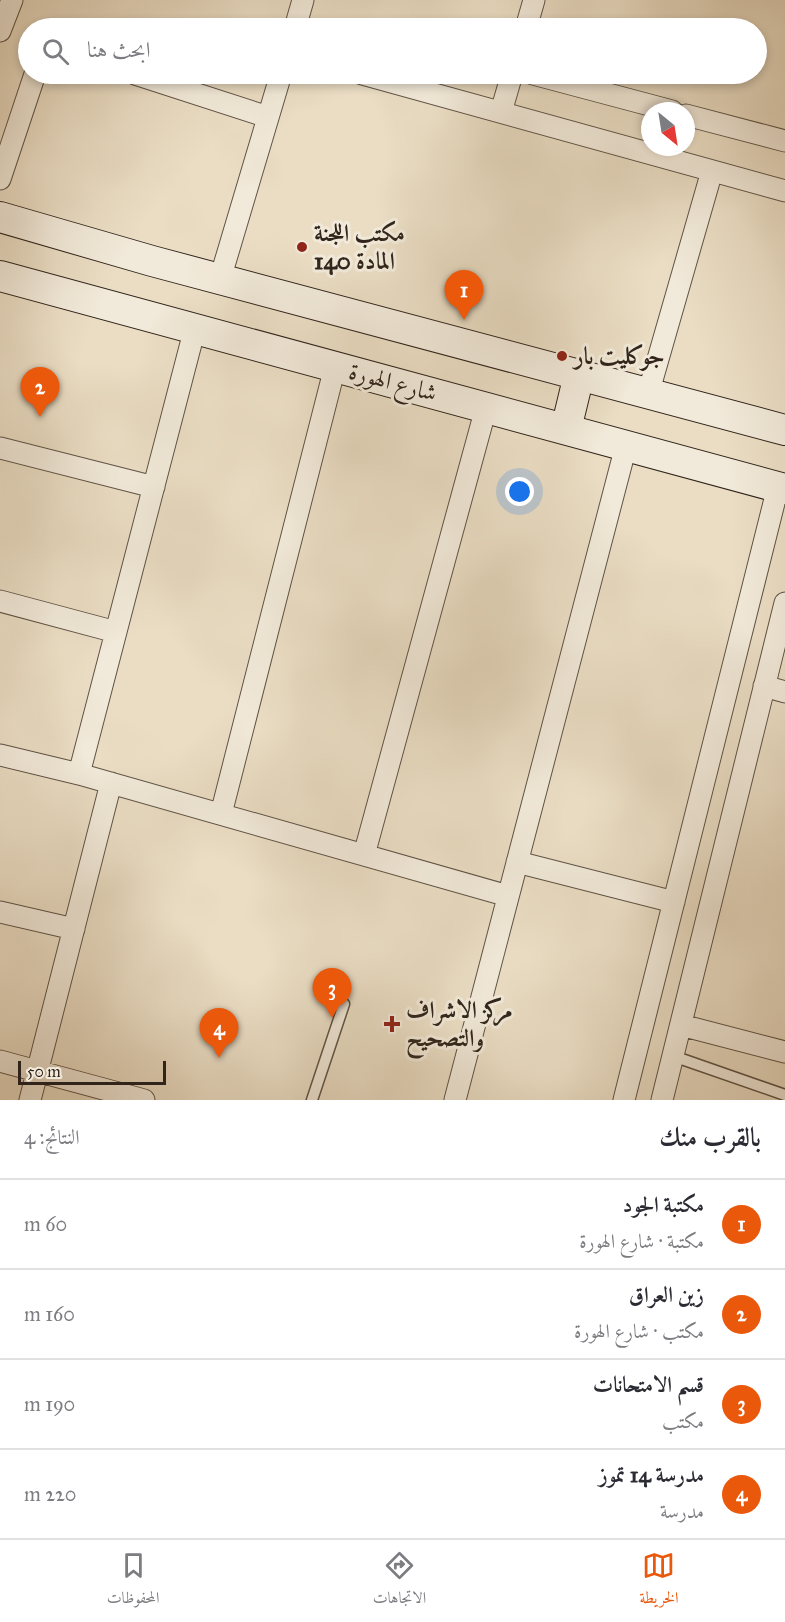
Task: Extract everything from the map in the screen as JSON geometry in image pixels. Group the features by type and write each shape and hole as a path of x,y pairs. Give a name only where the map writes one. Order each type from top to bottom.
{"main road":[{"path":"0,217 220,279 785,430"},
{"name":"شارع الهورة","path":"0,276 781,488"},
{"path":"566,429 579,375"}],"street":[{"path":"298,18 303,0"},
{"path":"529,18 534,0"},
{"path":"0,31 7,4"},
{"path":"0,179 32,84"},
{"path":"166,84 268,117"},
{"path":"220,279 278,84"},
{"path":"399,84 785,191"},
{"path":"501,112 509,84"},
{"path":"571,84 641,103"},
{"path":"695,117 785,141"},
{"path":"648,394 712,171"},
{"path":"79,774 195,328"},
{"path":"221,814 335,367"},
{"path":"364,855 486,408"},
{"path":"454,1100 626,446"},
{"path":"0,448 154,487"},
{"path":"624,1100 781,488"},
{"path":"0,601 116,632"},
{"path":"662,1100 785,603"},
{"path":"764,686 785,692"},
{"path":"0,755 79,774 508,896"},
{"path":"30,1100 111,783"},
{"path":"517,862 674,902"},
{"path":"0,912 74,929"},
{"path":"668,927 684,937 702,937"},
{"path":"659,962 678,962 694,972"},
{"path":"681,1025 785,1052"},
{"path":"0,1060 144,1100"}],"lane":[{"path":"312,1100 344,1005"},
{"path":"673,1056 785,1095"}],"place":[{"name":"مكتب اللجنة المادة 140","path":"302,247"},
{"name":"مكتبة الجود","path":"464,320"},
{"name":"جوكليت بار","path":"562,356"},
{"name":"زين العراق","path":"40,417"},
{"name":"قسم الامتحانات","path":"332,1018"},
{"name":"مركز الاشراف والتصحيح","path":"392,1024"},
{"name":"مدرسة 14 تموز","path":"219,1058"}]}
